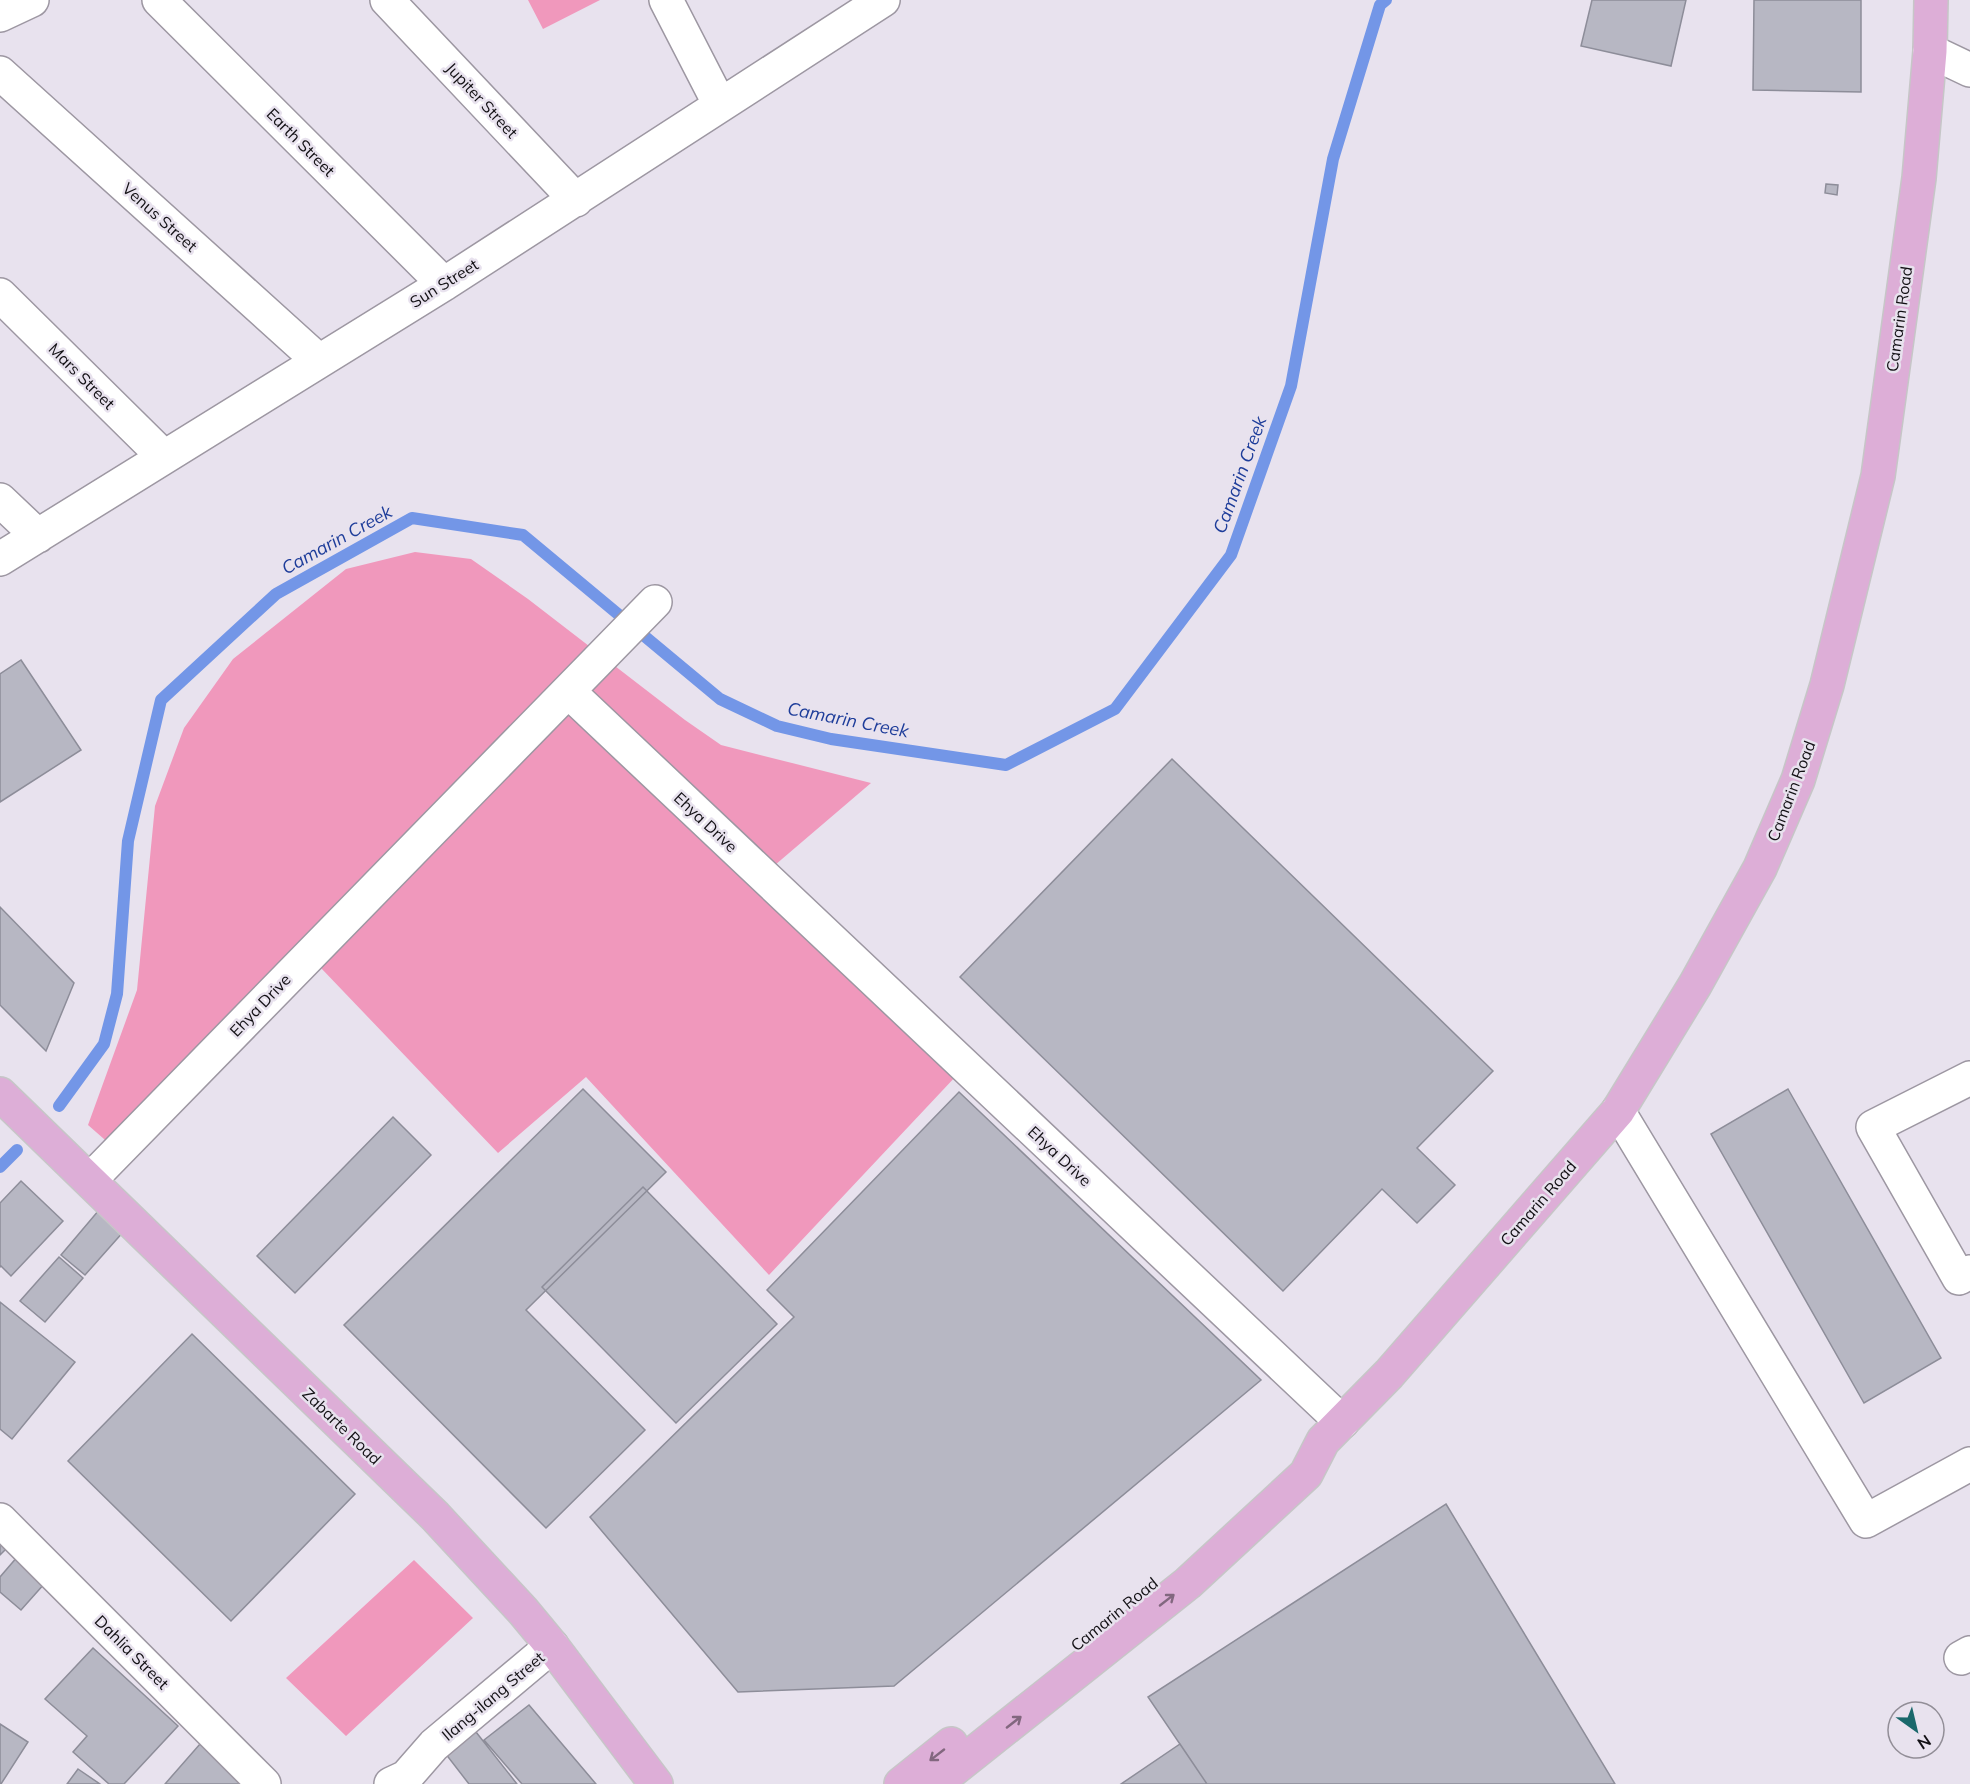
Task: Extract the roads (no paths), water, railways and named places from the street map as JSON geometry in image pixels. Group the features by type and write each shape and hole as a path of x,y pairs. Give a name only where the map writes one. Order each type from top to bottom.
{"main road":[{"name":"Camarin Road","path":"935,1784 1188,1583 1306,1474 1333,1431 1389,1374 1618,1111 1695,985 1760,868 1798,780 1827,685 1878,476 1919,178 1930,51 1931,0"},
{"name":"Zabarte Road","path":"0,1094 435,1516 509,1595 552,1646 656,1784"},
{"name":"Camarin Road","path":"901,1784 1173,1567 1289,1459 1333,1431"}],"street":[{"path":"0,15 32,0"},
{"name":"Earth Street","path":"159,0 444,284"},
{"name":"Jupiter Street","path":"387,0 576,200"},
{"path":"666,0 720,105"},
{"name":"Sun Street","path":"0,559 576,200 871,3"},
{"path":"1930,51 1970,70"},
{"name":"Venus Street","path":"0,73 319,361"},
{"name":"Mars Street","path":"0,295 164,457"},
{"path":"0,500 38,536"},
{"path":"568,692 655,602"},
{"name":"Ehya Drive","path":"90,1180 568,692 1333,1431"},
{"path":"1970,1078 1873,1127 1959,1278 1970,1272"},
{"path":"1618,1111 1866,1521 1970,1464"},
{"name":"Dahlia Street","path":"0,1520 264,1784"},
{"name":"Ilang-ilang Street","path":"391,1784 406,1778 434,1745 552,1646"},
{"name":"Ilang-ilang Street","path":"378,1784 395,1760 434,1745"}],"waterway":[{"name":"Camarin Creek","path":"59,1106 104,1044 117,994 128,841 161,700 276,594 412,518 523,535 720,699 777,726 831,739 1006,765 1115,709 1231,555 1291,386 1333,159 1380,5 1386,0"},
{"name":"Camarin Creek","path":"0,1167 17,1150"}]}
